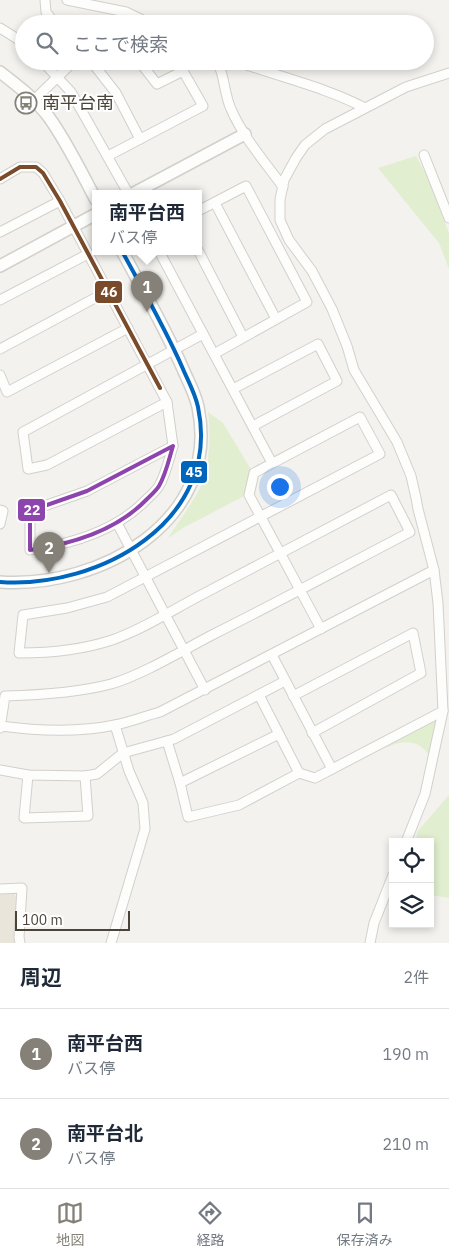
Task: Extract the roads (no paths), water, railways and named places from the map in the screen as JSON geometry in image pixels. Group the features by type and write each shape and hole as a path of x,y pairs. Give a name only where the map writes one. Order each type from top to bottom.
{"street":[{"path":"45,0 46,12 48,15"},
{"path":"67,0 126,12 132,15"},
{"path":"0,28 15,37"},
{"path":"50,70 70,92 126,190"},
{"path":"34,100 65,70"},
{"path":"97,70 116,93 140,139"},
{"path":"108,156 203,106 183,71 157,84 146,70"},
{"path":"221,70 231,109 282,187"},
{"path":"260,70 343,96 365,108"},
{"path":"0,72 34,100 48,115 92,193"},
{"path":"408,838 425,794 443,711 438,603 434,570 411,476 397,442 354,370 347,346 332,309 312,271 290,240 280,220 280,200 284,180 296,158 305,145 325,129 406,87 449,73"},
{"path":"140,190 246,134"},
{"path":"424,155 449,218"},
{"path":"0,179 20,166 36,167 42,173 60,201 167,402 173,446 159,487 136,510 117,522 81,539 30,550 30,511 87,491 173,446"},
{"path":"202,209 246,186 307,302 214,354"},
{"path":"0,232 60,201"},
{"path":"215,202 276,319"},
{"path":"0,266 92,216"},
{"path":"0,300 88,254"},
{"path":"0,582 25,583 65,577 82,572 130,550 156,532 170,518 186,494 196,469 202,434 193,390 124,255"},
{"path":"161,255 272,464"},
{"path":"201,255 243,337"},
{"path":"0,349 108,291"},
{"path":"0,375 7,392 128,328"},
{"path":"167,402 47,464 28,469 23,432 203,334"},
{"path":"233,389 318,344 337,381 253,426"},
{"path":"321,629 300,590 280,554 261,518 249,495 254,473 360,417 380,454 261,518 107,597 67,608 23,615 19,653 49,653 112,640 137,629 280,554 391,495 410,532 300,590 184,650 112,684 41,695 5,696 0,726 35,731 81,730 116,725 160,712 205,690 434,570"},
{"path":"0,510 3,511 0,524"},
{"path":"117,522 205,690"},
{"path":"293,696 414,633 421,673 312,733"},
{"path":"272,655 332,769"},
{"path":"0,770 28,775 85,776 97,774 123,753 174,739 285,681"},
{"path":"258,695 299,773"},
{"path":"167,741 188,817 239,805 299,773 315,778 443,711"},
{"path":"110,943 145,829 142,803 123,753 116,725"},
{"path":"180,783 279,734"},
{"path":"28,775 24,818 88,816 85,776"},
{"path":"370,943 374,923 390,883"},
{"path":"0,889 22,888 18,937 20,943"}],"place":[{"name":"南平台南","path":"26,103"},
{"name":"南平台西","path":"147,312"},
{"name":"南平台北","path":"49,573"}]}
